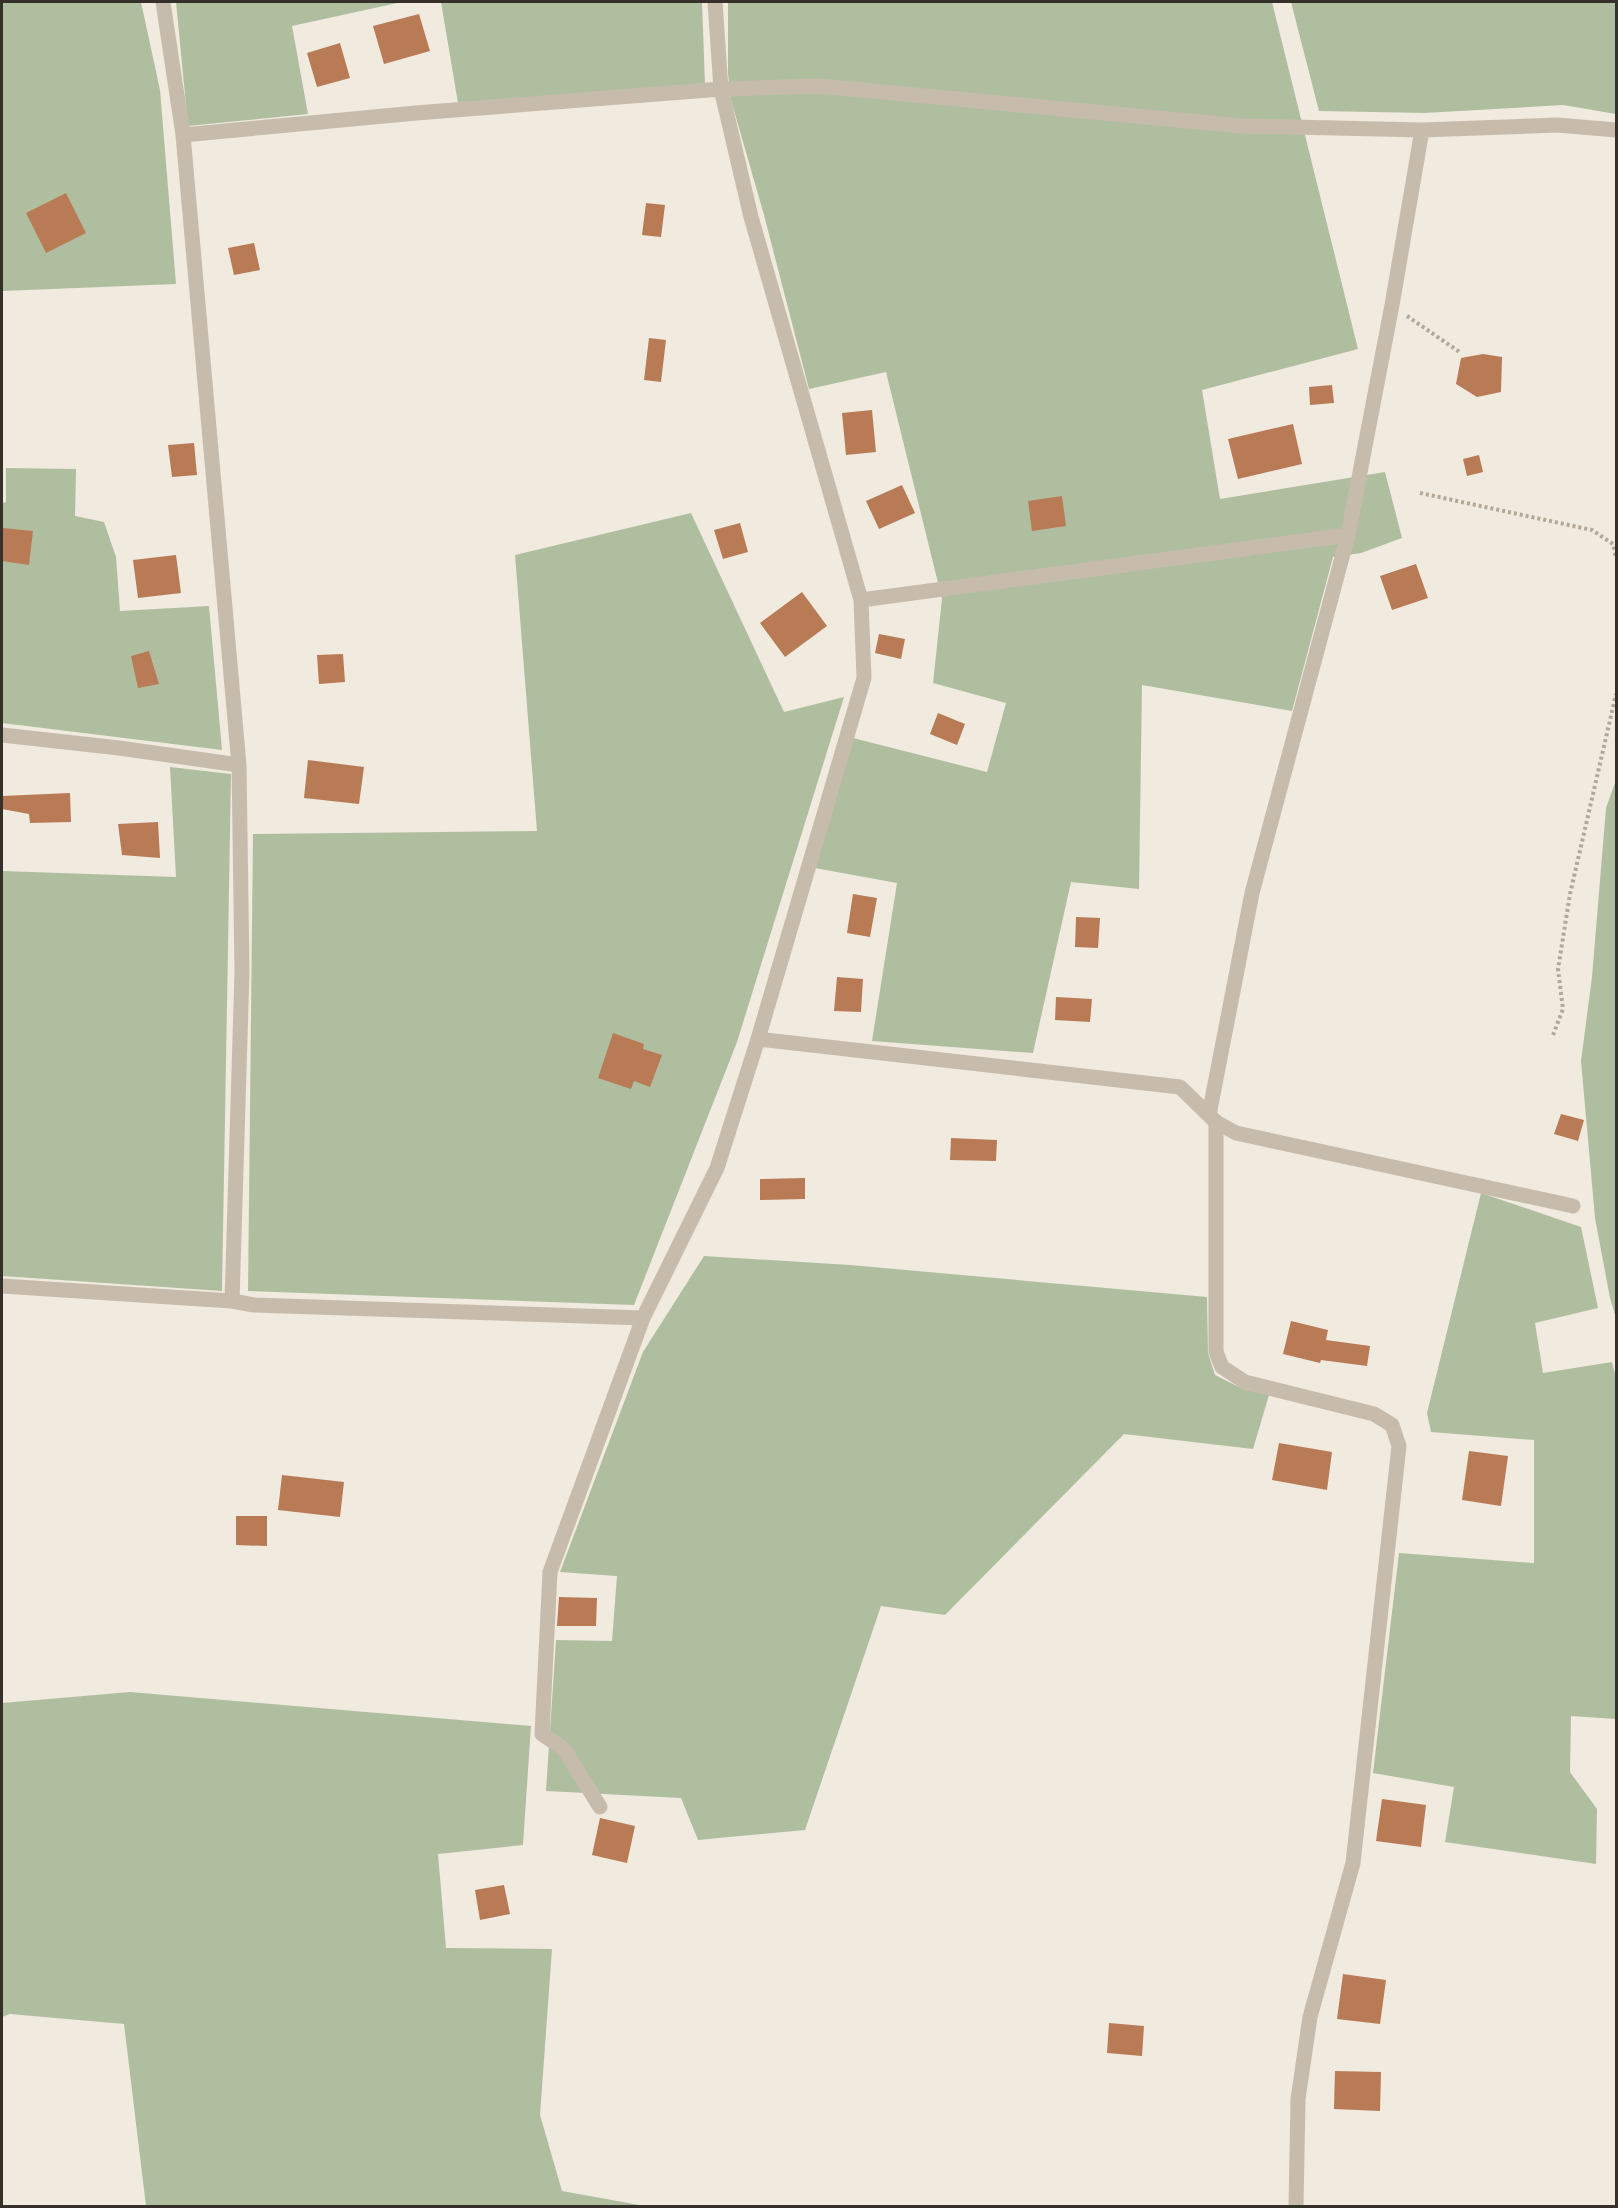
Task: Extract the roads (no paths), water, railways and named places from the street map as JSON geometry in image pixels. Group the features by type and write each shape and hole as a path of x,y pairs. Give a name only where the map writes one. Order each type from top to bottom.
{"street":[{"path":"164,2 183,135 239,765 242,972 232,1301"},
{"path":"600,1807 564,1749 542,1734 550,1572 643,1318 717,1168 758,1039 864,678 861,600 751,217 721,89 715,2"},
{"path":"183,135 416,113 721,89 819,86 1242,126 1422,130 1557,125 1617,130"},
{"path":"1296,2206 1298,2099 1310,2017 1353,1863 1399,1446 1392,1425 1374,1414 1245,1382 1222,1367 1216,1352 1213,1118 1252,893 1348,536 1392,305 1422,130"},
{"path":"861,600 1348,536"},
{"path":"2,735 239,765"},
{"path":"758,1039 1180,1087 1213,1118 1236,1133 1573,1206"},
{"path":"2,1286 232,1301 254,1305 643,1318"}]}
